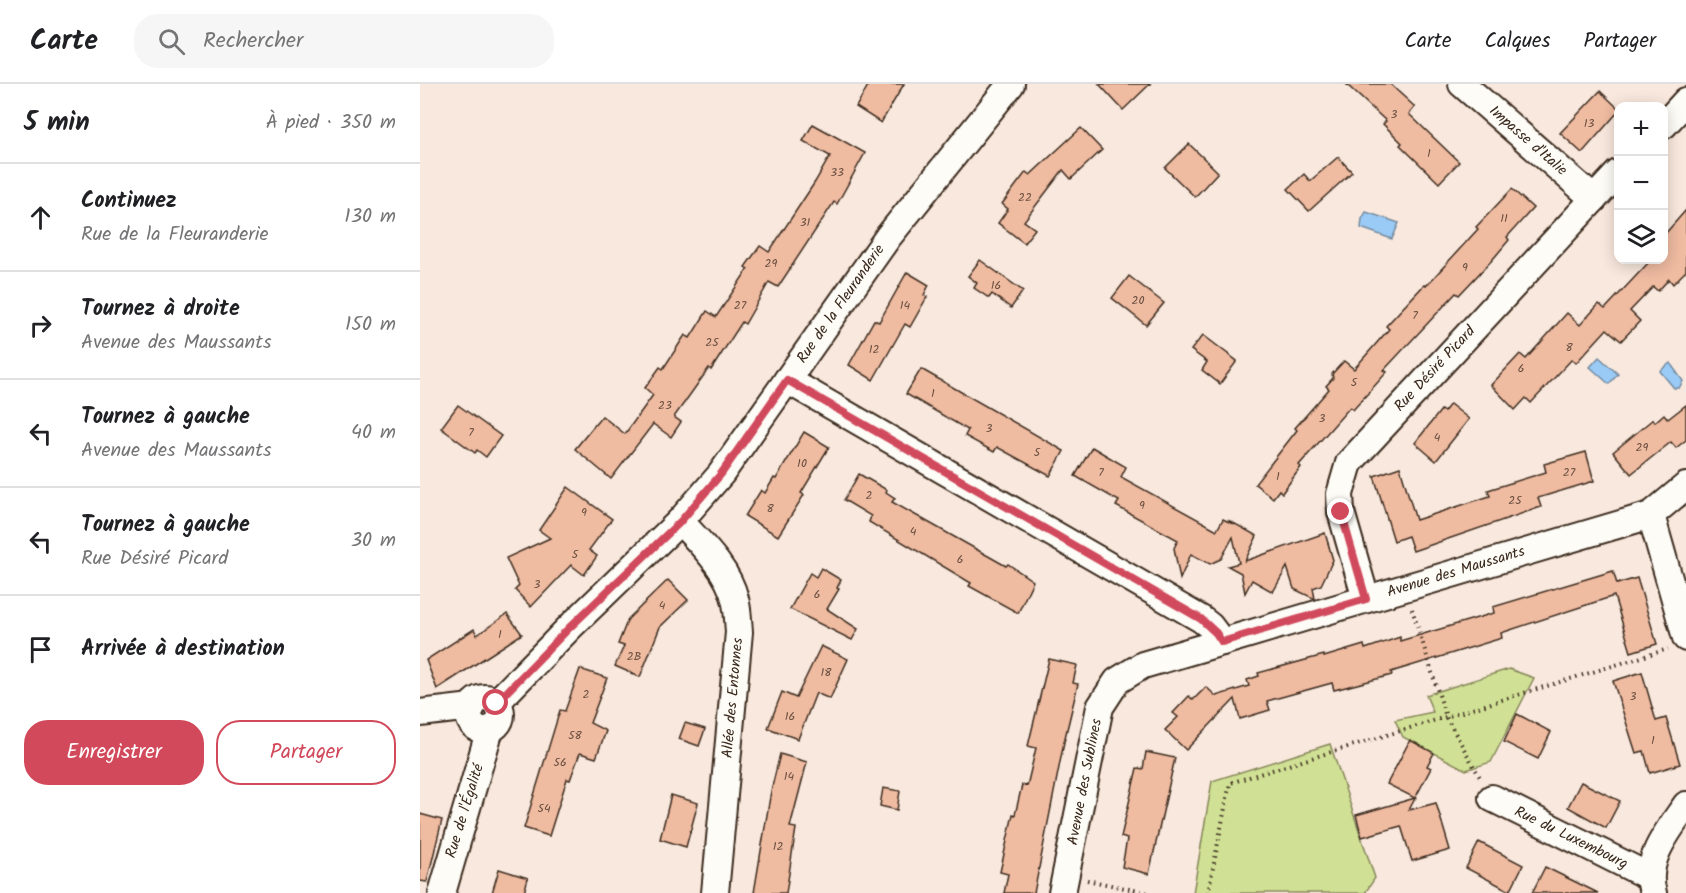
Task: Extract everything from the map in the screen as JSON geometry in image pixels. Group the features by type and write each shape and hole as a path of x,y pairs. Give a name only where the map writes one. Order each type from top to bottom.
{"street":[{"name":"Rue de la Fleuranderie","path":"484,705 680,522 721,474 888,237 1011,84"},
{"name":"Impasse d'Italie","path":"1462,84 1594,199"},
{"path":"1668,121 1686,101"},
{"name":"Rue Désiré Picard","path":"1366,599 1341,512 1340,494 1349,463 1614,177"},
{"path":"787,380 1201,619 1222,642"},
{"name":"Avenue des Maussants","path":"1222,642 1651,515 1686,486"},
{"path":"1651,515 1680,643"},
{"name":"Allée des Entonnes","path":"680,522 726,577 735,597 738,617 738,644 715,893"},
{"name":"Avenue des Sublines","path":"1064,884 1100,706 1117,681 1143,665 1222,642"},
{"path":"420,713 484,705"},
{"name":"Rue de l'Égalité","path":"442,893 490,729 480,729 472,722 470,711 484,705"},
{"name":"Rue du Luxembourg","path":"1492,798 1652,885"},
{"path":"1652,885 1654,857 1686,805"}],"path":[{"path":"1405,588 1446,717 1492,798"},
{"path":"1208,893 1230,783 1680,643"},
{"path":"1064,884 1148,893"}],"green space":[{"path":"1509,669 1534,678 1491,762 1466,770 1403,737 1395,720 1433,712 1426,695"},
{"path":"1330,744 1375,878 1365,893 1193,893 1212,781"}],"water":[{"path":"1366,212 1399,223 1392,239 1361,228"},
{"path":"1599,357 1618,374 1609,384 1590,367"},
{"path":"1670,363 1683,381 1679,388 1674,388 1660,371"}],"building":[{"path":"869,84 904,84 881,123 856,107"},
{"path":"1099,84 1150,84 1123,110"},
{"path":"1346,84 1390,84 1415,107 1409,114 1459,162 1439,183 1400,145 1402,143 1383,124 1386,121"},
{"path":"1600,91 1614,104 1614,117 1582,153 1560,133"},
{"path":"813,124 865,153 837,204 834,202 778,287 769,282 745,324 742,322 711,370 709,368 674,417 681,422 671,437 653,424 611,479 575,449 602,416 625,434 653,395 645,388 660,367 663,369 685,335 690,338 707,311 716,317 748,269 745,267 760,246 769,252 830,156 803,141"},
{"path":"1081,128 1102,150 1071,179 1063,170 1024,221 1035,229 1024,243 998,223 1008,209 1002,204 1026,172 1030,175"},
{"path":"1189,144 1218,172 1195,197 1165,168"},
{"path":"1338,157 1352,172 1309,211 1288,189 1304,174 1310,181"},
{"path":"1512,189 1533,208 1507,237 1509,240 1493,259 1459,295 1456,293 1384,370 1387,372 1353,410 1350,407 1299,465 1301,467 1282,493 1279,490 1273,498 1255,484 1297,430 1295,428 1329,389 1326,386 1333,378 1332,374 1344,361 1354,369 1389,329 1386,326 1424,285 1426,286"},
{"path":"1686,210 1686,271 1673,284 1669,279 1658,291 1653,287 1630,311 1640,321 1621,341 1607,329 1576,363 1572,359 1531,403 1526,398 1515,410 1491,385 1520,354 1526,359 1567,313 1580,325 1599,304 1605,309 1647,264 1668,264 1668,230"},
{"path":"980,260 1023,291 1011,308 992,294 989,298 974,288 977,283 968,276"},
{"path":"907,272 929,285 924,295 927,297 910,327 905,324 873,380 849,365 874,320 879,322"},
{"path":"1129,276 1164,303 1146,325 1112,298"},
{"path":"1203,335 1237,361 1220,384 1202,370 1207,362 1191,350"},
{"path":"921,369 1064,451 1050,476 997,447 994,452 965,436 968,430 906,394"},
{"path":"1450,404 1469,419 1436,461 1415,443 1441,410 1444,412"},
{"path":"458,405 501,436 486,457 477,450 475,453 441,428"},
{"path":"1686,405 1686,440 1676,448 1671,442 1631,474 1613,452 1653,419 1655,422 1664,414 1668,419"},
{"path":"804,432 829,447 801,493 804,495 778,536 745,516 761,490 765,493 774,478 776,479"},
{"path":"1092,447 1126,467 1121,477 1217,530 1223,519 1257,536 1245,561 1325,533 1333,560 1321,585 1313,588 1315,599 1294,589 1287,567 1273,592 1252,580 1245,593 1241,573 1228,566 1239,563 1233,537 1221,559 1210,564 1191,554 1180,579 1174,548 1178,540 1116,506 1119,501 1075,476"},
{"path":"1586,452 1594,481 1538,498 1541,507 1413,551 1408,536 1394,541 1374,476 1400,467 1416,520 1490,496 1488,490 1546,472 1544,464"},
{"path":"859,474 887,490 886,492 895,498 892,502 1006,566 1008,564 1033,581 1018,613 969,586 971,583 869,522 871,516 844,500"},
{"path":"568,487 612,519 589,550 597,556 584,575 571,565 531,607 515,590 519,586 506,558 550,538 539,530"},
{"path":"821,568 841,580 837,588 839,589 827,609 858,629 852,640 790,609 810,573 816,577"},
{"path":"1613,571 1617,584 1637,578 1657,644 1631,652 1614,596 1501,633 1502,638 1391,672 1392,675 1334,690 1332,683 1267,701 1270,710 1240,719 1235,699 1186,750 1165,730 1178,717 1173,713 1189,696 1193,700 1206,687 1216,696 1249,686 1247,680 1259,676 1258,673 1364,645 1365,649 1400,637 1400,641 1494,613 1493,607"},
{"path":"668,580 688,600 660,627 640,677 615,666 624,646 618,644 628,619"},
{"path":"507,614 522,634 437,689 426,660 474,629 477,635"},
{"path":"821,646 848,659 830,699 816,693 798,739 768,728 782,692 796,698"},
{"path":"1049,659 1077,665 1073,683 1078,684 1034,893 1004,893 1008,874 1000,872 1013,814 1015,815 1022,785 1027,786 1036,748 1028,746"},
{"path":"580,669 607,678 590,723 606,731 596,758 580,753 570,780 567,779 549,836 524,828 560,710 565,711"},
{"path":"1642,672 1656,721 1666,718 1680,764 1650,773 1644,751 1636,753 1613,681"},
{"path":"1517,714 1551,732 1538,759 1504,742"},
{"path":"685,723 705,729 699,746 679,739"},
{"path":"1410,740 1434,753 1427,766 1431,768 1409,810 1436,803 1450,850 1412,861 1401,826 1362,837 1356,815 1415,798 1387,784"},
{"path":"1146,752 1175,758 1149,874 1122,867 1127,839 1121,837 1137,768 1143,769"},
{"path":"780,754 807,762 790,827 796,828 786,893 754,893 771,791"},
{"path":"1581,782 1620,801 1606,828 1568,807"},
{"path":"883,788 900,791 897,810 880,806"},
{"path":"671,795 698,803 686,847 660,839"},
{"path":"420,814 442,820 427,882 420,881"},
{"path":"1479,842 1523,865 1510,891 1466,868"},
{"path":"1545,867 1598,893 1532,893"},
{"path":"499,869 528,878 524,893 492,893"}],"route":[{"path":"496,703 569,628 680,522 721,474 787,380 1201,619 1210,626 1222,642 1366,599 1341,512"}]}
